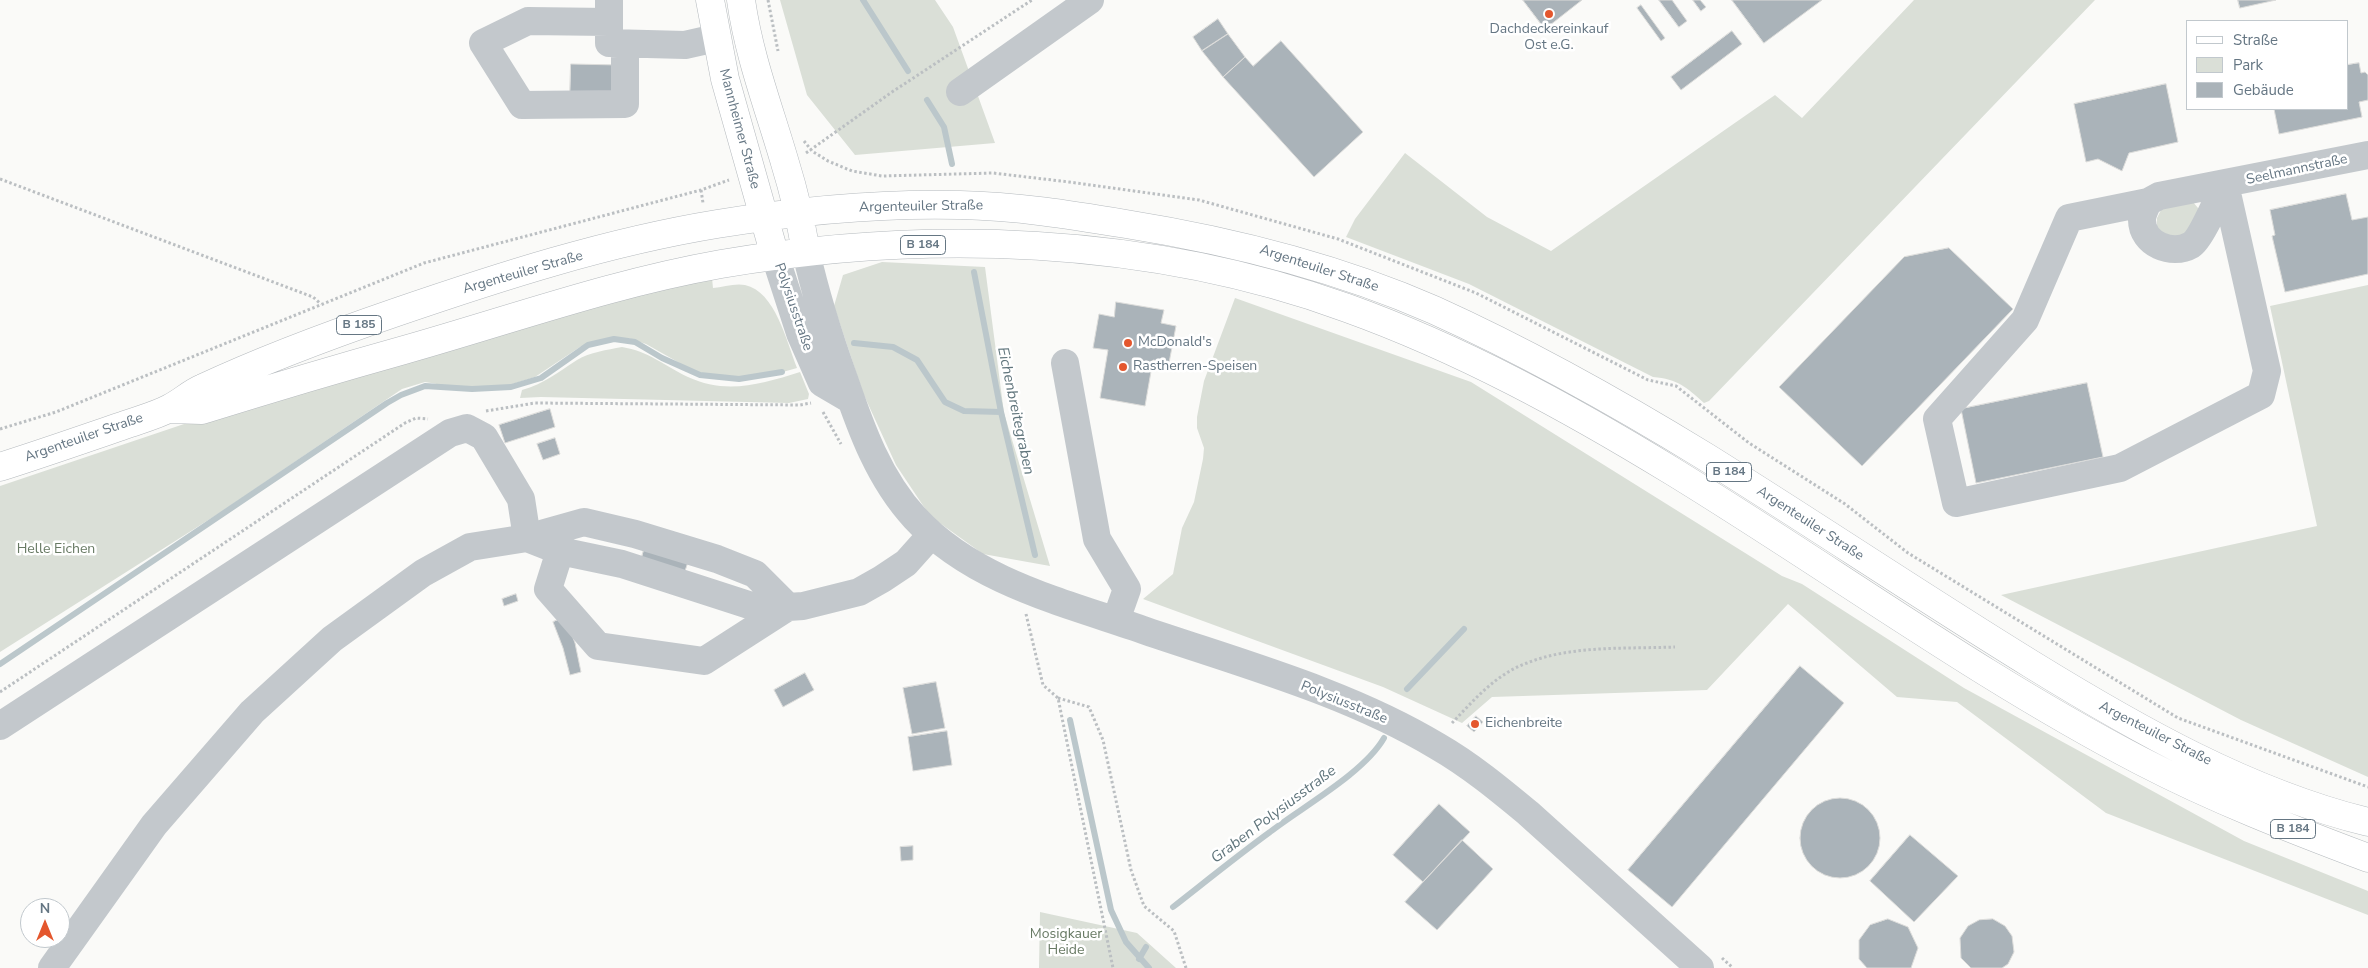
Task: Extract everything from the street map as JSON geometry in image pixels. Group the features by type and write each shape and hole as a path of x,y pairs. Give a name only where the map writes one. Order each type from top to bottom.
{"main road":[{"name":"Mannheimer Straße","path":"710,0 725,79 775,256"},
{"path":"741,0 752,59 799,212 806,252"},
{"name":"Argenteuiler Straße","path":"0,467 169,409 195,391 329,336 450,295 618,246 709,225 799,212 883,206 954,205 1053,212 1171,231 1254,248 1320,268 1430,308 1573,378 1632,412 1953,616 2095,703 2148,732 2242,777 2317,807 2368,822"},
{"name":"Argenteuiler Straße","path":"169,409 202,410 602,290 719,265 775,256 862,247 960,244 1040,247 1126,254 1190,265 1270,283 1347,308 1434,343 1582,417 1806,555 1932,638 2070,722 2143,762 2228,802 2368,858"}],"street":[{"path":"960,92 1090,0"},
{"path":"625,44 625,104 522,105 483,43 528,21 609,11 609,44 625,44 685,45 716,38"},
{"name":"Seelmannstraße","path":"2225,184 2267,371 2261,396 2120,468 1956,504 1937,419 2025,320 2069,218 2148,202 2171,193 2368,155"},
{"path":"2148,202 2142,219 2145,233 2155,244 2175,250 2192,245 2204,228 2225,184"},
{"name":"Polysiusstraße","path":"806,252 822,314 851,400 878,466 895,494 932,535 984,571 1020,586 1368,710 1437,746 1500,789 1700,968"},
{"name":"Polysiusstraße","path":"775,256 800,333 822,383 851,400"},
{"path":"1065,363 1097,539 1127,589 1116,620"},
{"path":"0,726 450,433 467,428 484,437 521,499 527,538"},
{"path":"52,968 154,825 252,712 332,639 423,573 470,547 527,538 584,522 635,534 717,559 755,574 788,607"},
{"path":"527,538 560,551 622,564 754,607 788,607 832,600 859,592 906,562 932,535"},
{"path":"560,551 548,589 598,646 704,661 788,607"}],"path":[{"path":"768,0 779,58"},
{"path":"803,140 812,151 892,92 1032,0"},
{"path":"0,179 313,297 321,304"},
{"path":"0,430 56,412 424,263 701,190"},
{"path":"1020,586 1043,685 1058,698 1089,708 1103,740 1131,870 1144,906 1174,932 1186,968"},
{"path":"1452,723 1497,680 1526,663 1554,656 1593,650 1675,647"},
{"path":"1058,698 1113,968"}],"green space":[{"path":"780,0 935,0 953,27 995,143 855,155 807,95"},
{"path":"1914,0 2095,0 1709,401 1704,403 1681,385 1662,378 1653,377 1469,284 1346,237 1355,219 1405,153 1487,217 1551,251 1775,95 1802,118"},
{"path":"2193,202 2198,208 2200,218 2190,232 2176,240 2157,231 2157,218 2162,208"},
{"path":"882,262 985,267 1004,413 1050,566 983,554 930,516 896,465 863,393 834,306 843,275"},
{"name":"Helle Eichen","path":"712,278 713,288 745,285 755,289 764,297 779,319 797,368 765,377 734,380 711,378 699,374 646,344 628,338 599,341 580,347 535,377 506,386 467,389 425,382 402,389 221,512 0,652 0,486 190,422 552,317"},
{"path":"2368,285 2368,777 2241,720 2001,595 2317,526 2270,306"},
{"path":"1235,298 1471,382 1782,576 1802,584 1964,688 2244,841 2368,891 2368,915 2106,813 1957,702 1897,697 1788,604 1707,690 1492,697 1462,723 1383,687 1143,599 1173,574 1182,528 1194,502 1203,459 1204,448 1197,428 1197,417 1204,381"},
{"path":"622,347 648,355 688,377 716,386 758,384 800,372 809,394 808,399 789,403 520,398 522,390 544,381 582,357"},
{"name":"Mosigkauer Heide","path":"1040,912 1137,933 1176,968 1039,968"}],"building":[{"name":"Dachdeckereinkauf Ost e.G.","path":"1523,0 1582,0 1545,29"},
{"path":"1659,0 1672,0 1687,21 1679,27"},
{"path":"1693,0 1700,0 1706,7 1701,11"},
{"path":"1732,0 1822,0 1764,43"},
{"path":"2238,0 2276,0 2240,8"},
{"path":"1641,5 1665,38 1661,41 1637,8"},
{"path":"1218,19 1228,34 1202,51 1193,37"},
{"path":"1732,31 1742,44 1681,90 1671,77"},
{"path":"1228,34 1245,57 1223,77 1202,51"},
{"path":"1281,41 1363,132 1314,177 1223,77 1245,57 1253,66"},
{"path":"2359,63 2361,73 2365,72 2368,75 2368,100 2359,102 2362,117 2279,134 2274,110 2348,110 2348,65"},
{"path":"571,64 619,65 619,96 570,95"},
{"path":"2166,84 2178,142 2129,153 2122,171 2098,159 2086,162 2074,104"},
{"path":"2346,194 2352,220 2368,217 2368,274 2285,292 2272,236 2275,235 2270,210"},
{"path":"1949,248 2013,309 1862,466 1779,387 1904,257"},
{"path":"1116,302 1164,310 1161,323 1176,326 1169,363 1153,360 1145,406 1100,398 1108,350 1093,348 1099,314 1114,317"},
{"path":"2087,383 2103,457 1976,483 1961,409"},
{"path":"550,409 555,427 505,443 499,425"},
{"path":"555,438 560,454 543,460 537,444"},
{"path":"646,542 690,556 683,577 640,564"},
{"path":"516,594 518,601 504,606 502,599"},
{"path":"565,617 575,643 581,672 570,675 563,648 553,622"},
{"path":"1800,666 1844,703 1672,907 1628,870"},
{"path":"805,673 814,690 783,707 774,690"},
{"path":"936,682 945,728 912,734 903,688"},
{"name":"Eichenbreite","path":"1476,716 1483,722 1474,732 1467,726"},
{"path":"947,731 952,765 913,771 908,737"},
{"path":"1840,798 1855,801 1868,810 1877,823 1880,838 1877,853 1868,866 1855,875 1840,878 1825,875 1812,866 1803,853 1800,838 1803,823 1812,810 1825,801"},
{"path":"1439,804 1470,832 1423,882 1393,855"},
{"path":"1910,835 1958,876 1914,922 1870,881"},
{"path":"1462,840 1493,869 1437,930 1405,902"},
{"path":"913,846 913,860 901,861 900,847"},
{"path":"1888,919 1908,927 1918,948 1911,968 1867,968 1859,959 1859,940 1870,925"},
{"path":"1993,919 2005,926 2012,936 2014,952 2008,964 2002,968 1971,968 1961,958 1960,938 1968,926 1979,920"}],"waterway":[{"name":"Eichenbreitegraben","path":"863,0 908,71"},
{"name":"Eichenbreitegraben","path":"927,100 944,127 952,164"},
{"name":"Eichenbreitegraben","path":"974,272 1001,412 1035,555"},
{"path":"0,664 387,403 401,395 425,386 472,389 511,387 541,378 588,345 614,339 635,342 662,358 700,375 739,379 782,372"},
{"path":"854,343 893,347 917,360 945,402 964,411 1001,412"},
{"name":"Graben Polysiusstraße","path":"1407,689 1464,629"},
{"name":"Eichenbreitegraben","path":"1070,720 1111,910 1126,942 1149,968"},
{"name":"Graben Polysiusstraße","path":"1173,907 1283,822 1348,777 1375,751 1384,738"},
{"name":"Graben Polysiusstraße","path":"1139,959 1146,947"}],"place":[{"name":"Dachdeckereinkauf Ost e.G.","path":"1549,14"},
{"name":"McDonald's","path":"1128,343"},
{"name":"Rastherren-Speisen","path":"1123,367"},
{"name":"Eichenbreite","path":"1475,724"}]}
